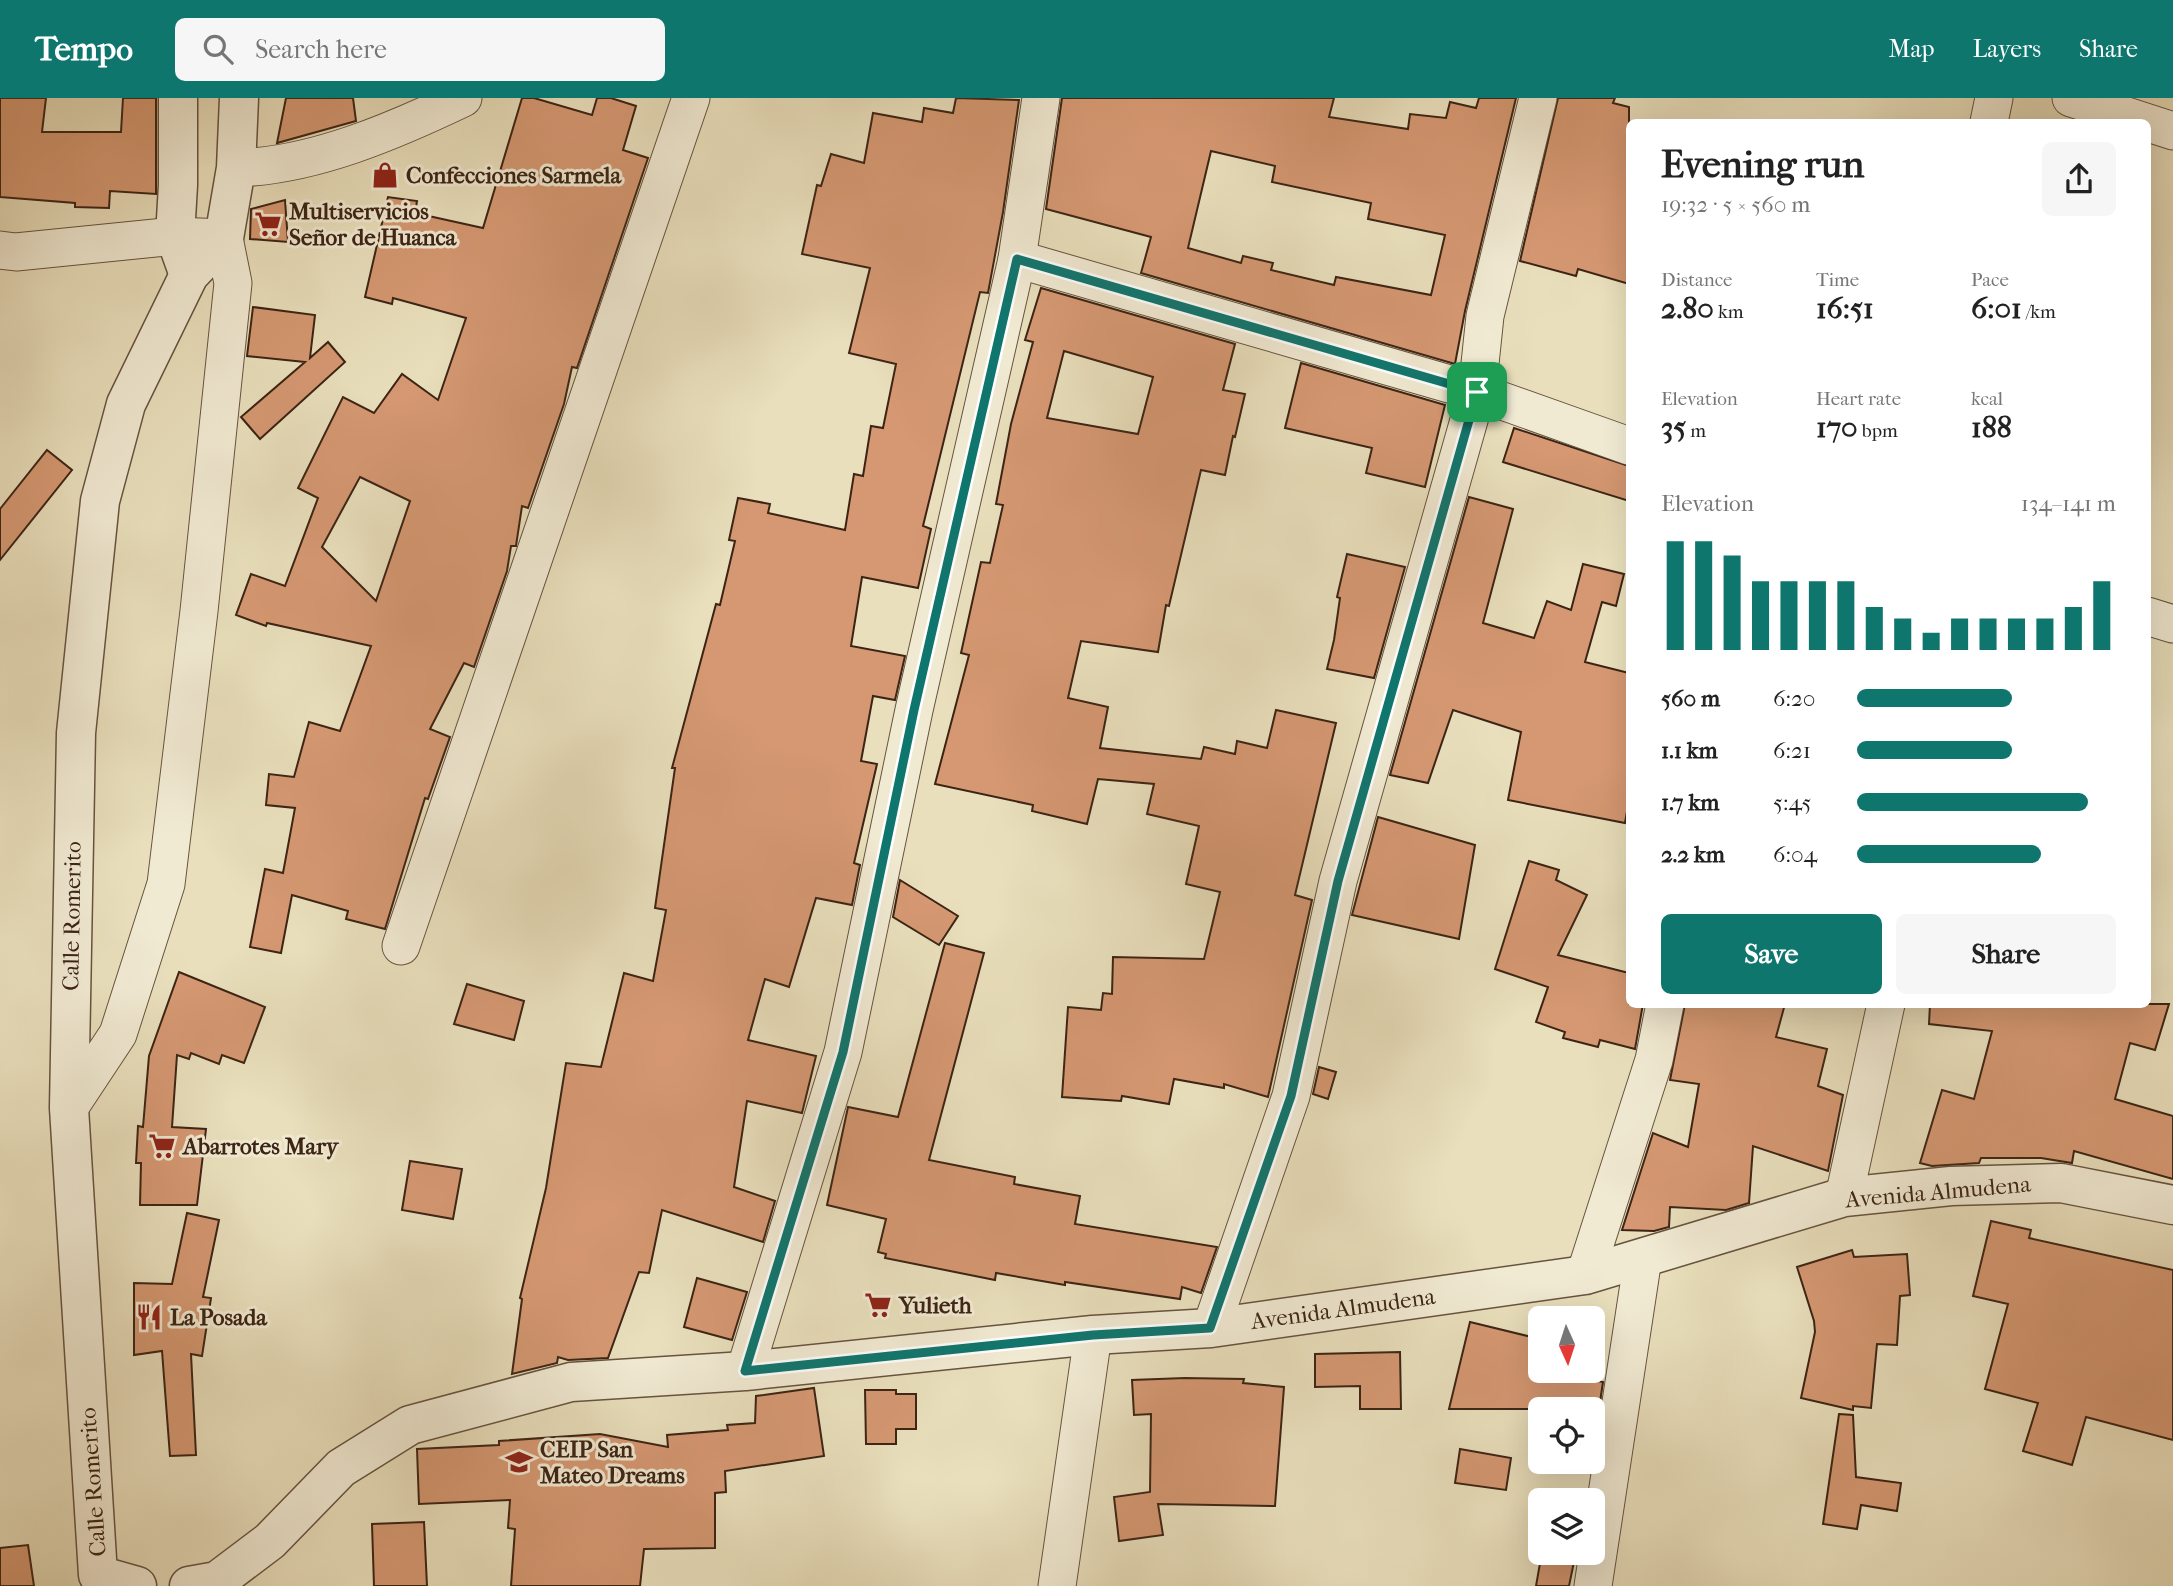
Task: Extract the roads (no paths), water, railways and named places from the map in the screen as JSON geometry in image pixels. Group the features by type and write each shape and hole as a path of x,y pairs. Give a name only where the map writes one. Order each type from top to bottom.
{"street":[{"path":"178,98 175,236 188,275"},
{"path":"69,1108 118,1034 166,884 199,611 233,283 224,238 236,168 239,98"},
{"path":"236,168 271,167 301,159 410,123 463,98"},
{"path":"401,946 691,98"},
{"path":"745,1371 843,1052 914,710 1017,259 1041,98"},
{"path":"1210,1328 1291,1096 1338,881 1477,392 1485,316 1538,98"},
{"path":"1990,119 1994,98"},
{"path":"2071,98 2136,119"},
{"path":"2151,124 2173,131"},
{"path":"0,250 16,252 175,236 224,238"},
{"name":"Calle Romerito","path":"98,1580 69,1108 76,733 100,501 126,404 188,275 224,238"},
{"path":"1017,259 1477,392 1626,445"},
{"path":"2151,617 2173,624"},
{"path":"1585,1275 1654,1060 1664,1008"},
{"path":"1843,1198 1885,1008"},
{"name":"Avenida Almudena","path":"189,1586 217,1581 270,1541 341,1468 410,1424 571,1382 745,1371 1093,1335 1210,1328 1585,1275 1843,1198 1951,1186 2061,1183 2172,1200"},
{"path":"1592,1586 1643,1258"},
{"path":"1057,1586 1093,1335"},
{"path":"98,1580 137,1586"}],"place":[{"name":"Confecciones Sarmela","path":"385,175"},
{"name":"Multiservicios Señor de Huanca","path":"268,224"},
{"name":"Abarrotes Mary","path":"162,1146"},
{"name":"Yulieth","path":"878,1305"},
{"name":"La Posada","path":"149,1317"},
{"name":"CEIP San Mateo Dreams","path":"519,1462"}]}
